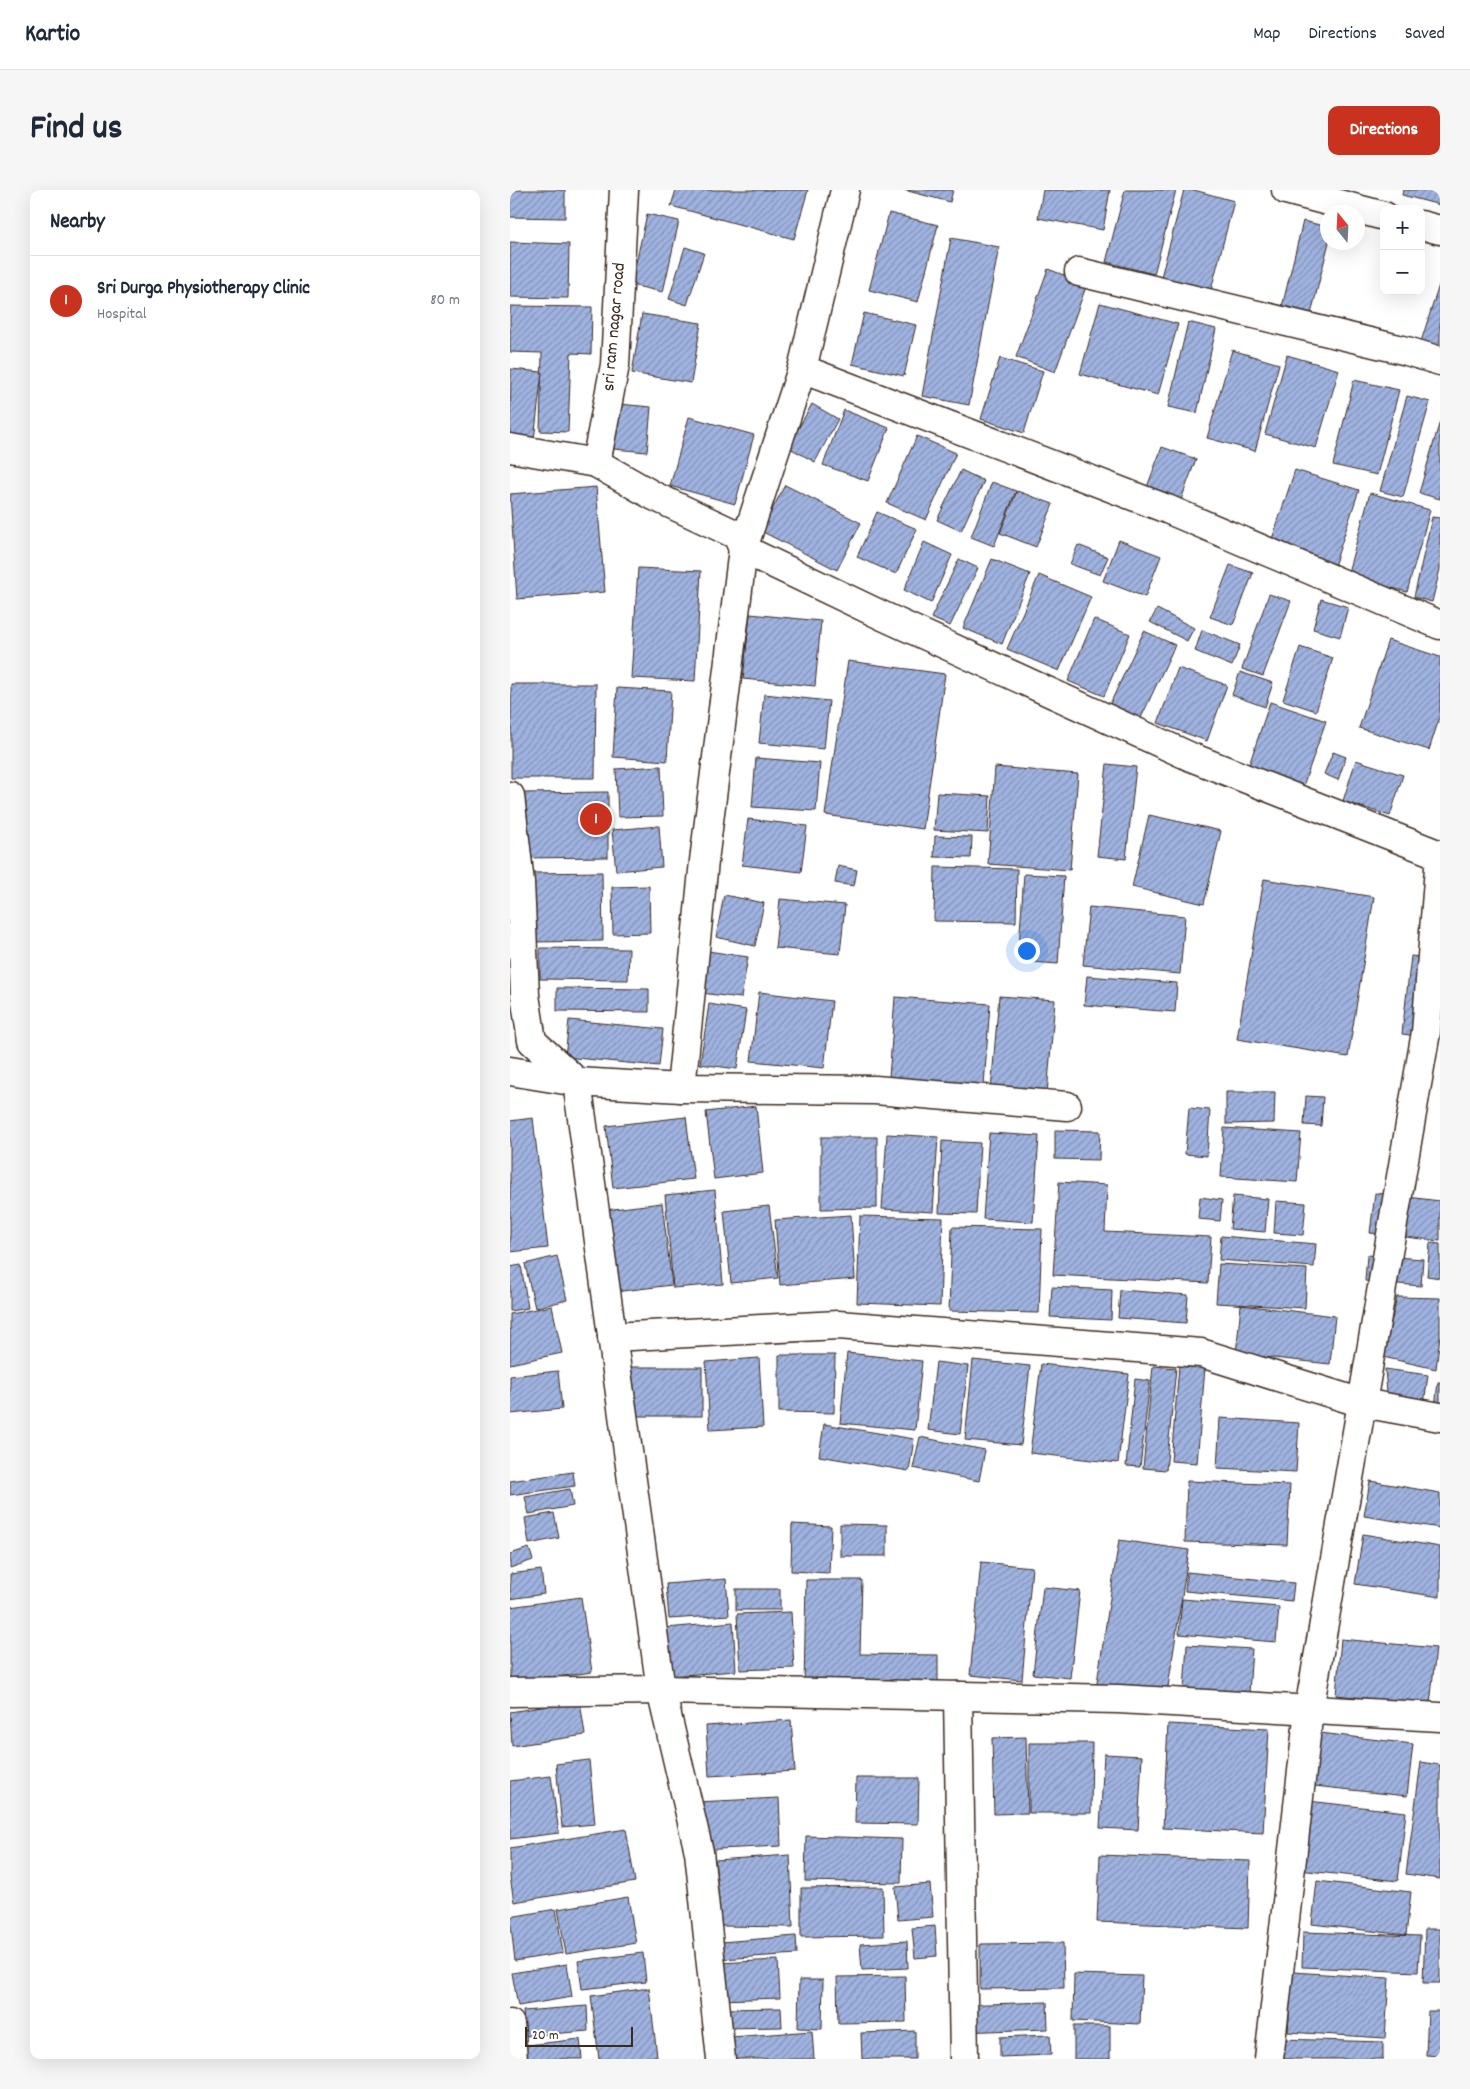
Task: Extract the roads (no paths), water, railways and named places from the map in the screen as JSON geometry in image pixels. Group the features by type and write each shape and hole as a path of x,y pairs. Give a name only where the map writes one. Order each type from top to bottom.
{"street":[{"name":"sri ram nagar road","path":"596,464 615,365 624,190"},
{"path":"681,1088 704,861 743,549 802,369 845,190"},
{"path":"1286,190 1380,215"},
{"path":"1425,226 1440,230"},
{"path":"1078,272 1407,351 1440,361"},
{"path":"802,369 1167,509 1440,624"},
{"path":"510,448 596,464 654,496 737,536 743,549 883,616 1191,757 1440,855 1426,1032 1309,1710 1268,2059"},
{"path":"510,796 520,883 525,995 532,1041 577,1082 661,1690 699,1852 721,2059"},
{"path":"510,1071 577,1082 681,1088 875,1090 1067,1106"},
{"path":"612,1337 838,1325 1201,1353 1362,1403 1440,1417"},
{"path":"510,1692 661,1690 1118,1699 1440,1717"},
{"path":"958,1696 964,2059"},
{"path":"510,2024 512,2059"}],"place":[{"name":"Sri Durga Physiotherapy Clinic","path":"596,819"}]}
